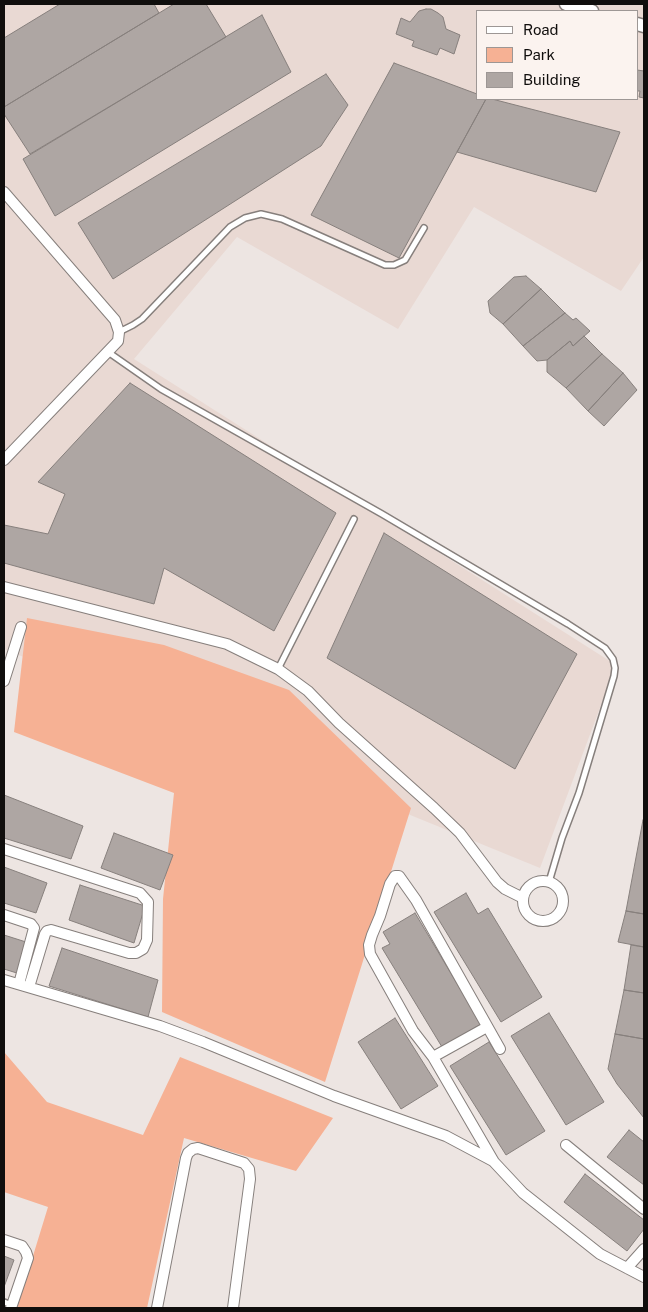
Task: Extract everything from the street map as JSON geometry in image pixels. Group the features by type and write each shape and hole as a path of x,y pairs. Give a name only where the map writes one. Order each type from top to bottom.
{"street":[{"path":"566,4 588,10"},
{"path":"4,192 115,320 119,332 118,341 4,460"},
{"path":"4,587 226,644 259,658 278,669 308,691 339,723 460,833 496,882 504,889 523,898"},
{"path":"4,681 21,627"},
{"path":"4,849 140,893 148,902 147,940 143,949 136,953 130,953 51,930 47,931 24,985"},
{"path":"500,1049 416,900 399,876 395,876 390,884 372,934 369,945 370,954 413,1031 433,1057 494,1162 523,1193 600,1254 644,1277"},
{"path":"544,881 549,882 558,888 562,899 561,910 553,918 542,921 532,917 525,908 523,898 525,892 533,884 544,881"},
{"path":"4,915 31,924 34,928 24,985"},
{"path":"4,980 160,1026 204,1042 334,1096 446,1136 494,1162"},
{"path":"433,1057 487,1027"},
{"path":"566,1145 644,1209"},
{"path":"157,1308 186,1158 188,1153 198,1148 244,1163 250,1178 233,1308"},
{"path":"4,1240 22,1246 28,1258 9,1305"},
{"path":"627,1268 644,1249"}],"lane":[{"path":"119,332 142,319 230,227 245,218 261,214 282,218 385,265 394,265 405,260 424,228"},
{"path":"108,352 161,389 382,514 568,624 605,648 613,658 614,676 579,793 562,838 549,882"},
{"path":"278,669 354,519"}],"shaded area":[{"path":"4,4 644,4 644,257 621,291 474,207 398,329 237,237 134,359 616,665 540,868 4,649"}],"green space":[{"path":"27,618 164,645 289,690 411,808 325,1082 162,1012 163,899 174,793 14,732"},
{"path":"4,1052 47,1102 143,1135 180,1057 333,1118 296,1171 184,1138 147,1308 17,1308 48,1207 4,1192"}],"building":[{"path":"60,4 154,4 159,13 4,107 4,38"},
{"path":"174,4 206,4 226,37 30,154 4,114 4,107"},
{"path":"431,9 438,13 443,17 446,29 460,35 454,54 440,48 437,55 412,46 414,41 396,34 401,18 410,22 419,11"},
{"path":"262,15 291,72 55,216 23,159"},
{"path":"394,63 476,94 476,100 485,100 399,258 311,215"},
{"path":"638,70 644,71 644,98 639,97 640,91 638,91"},
{"path":"326,74 348,105 321,146 113,279 78,223"},
{"path":"485,100 496,100 620,132 596,192 457,152"},
{"path":"526,276 541,289 503,324 490,313 488,301 514,277"},
{"path":"541,289 565,313 523,346 503,324"},
{"path":"565,313 573,320 576,318 590,331 573,346 570,341 547,360 537,361 523,346"},
{"path":"584,336 602,354 566,388 547,372 547,360 570,341 573,346"},
{"path":"602,354 623,373 588,411 566,388"},
{"path":"623,373 637,390 604,426 588,411"},
{"path":"130,383 336,513 274,631 164,568 154,604 4,563 4,525 48,534 65,494 38,482"},
{"path":"384,533 577,654 515,769 327,658"},
{"path":"4,795 83,826 71,859 4,838"},
{"path":"644,820 644,914 626,911"},
{"path":"114,833 173,855 160,890 101,868"},
{"path":"4,867 47,883 36,913 4,903"},
{"path":"80,885 145,906 134,943 69,920"},
{"path":"466,893 478,914 488,908 542,997 501,1022 434,912"},
{"path":"626,911 644,914 644,947 618,942"},
{"path":"415,913 481,1024 442,1047 382,948 390,944 383,932"},
{"path":"4,935 26,942 20,974 4,969"},
{"path":"631,945 644,947 644,993 624,990"},
{"path":"62,948 158,980 148,1017 49,986"},
{"path":"624,990 644,993 644,1039 615,1034"},
{"path":"549,1013 604,1102 566,1125 511,1036"},
{"path":"395,1018 438,1086 401,1109 358,1042"},
{"path":"615,1034 644,1039 644,1118 617,1084 608,1069"},
{"path":"489,1042 545,1131 506,1155 450,1066"},
{"path":"629,1130 644,1142 644,1185 607,1157"},
{"path":"585,1174 644,1220 644,1229 627,1251 564,1202"},
{"path":"4,1256 14,1260 4,1287"}]}
